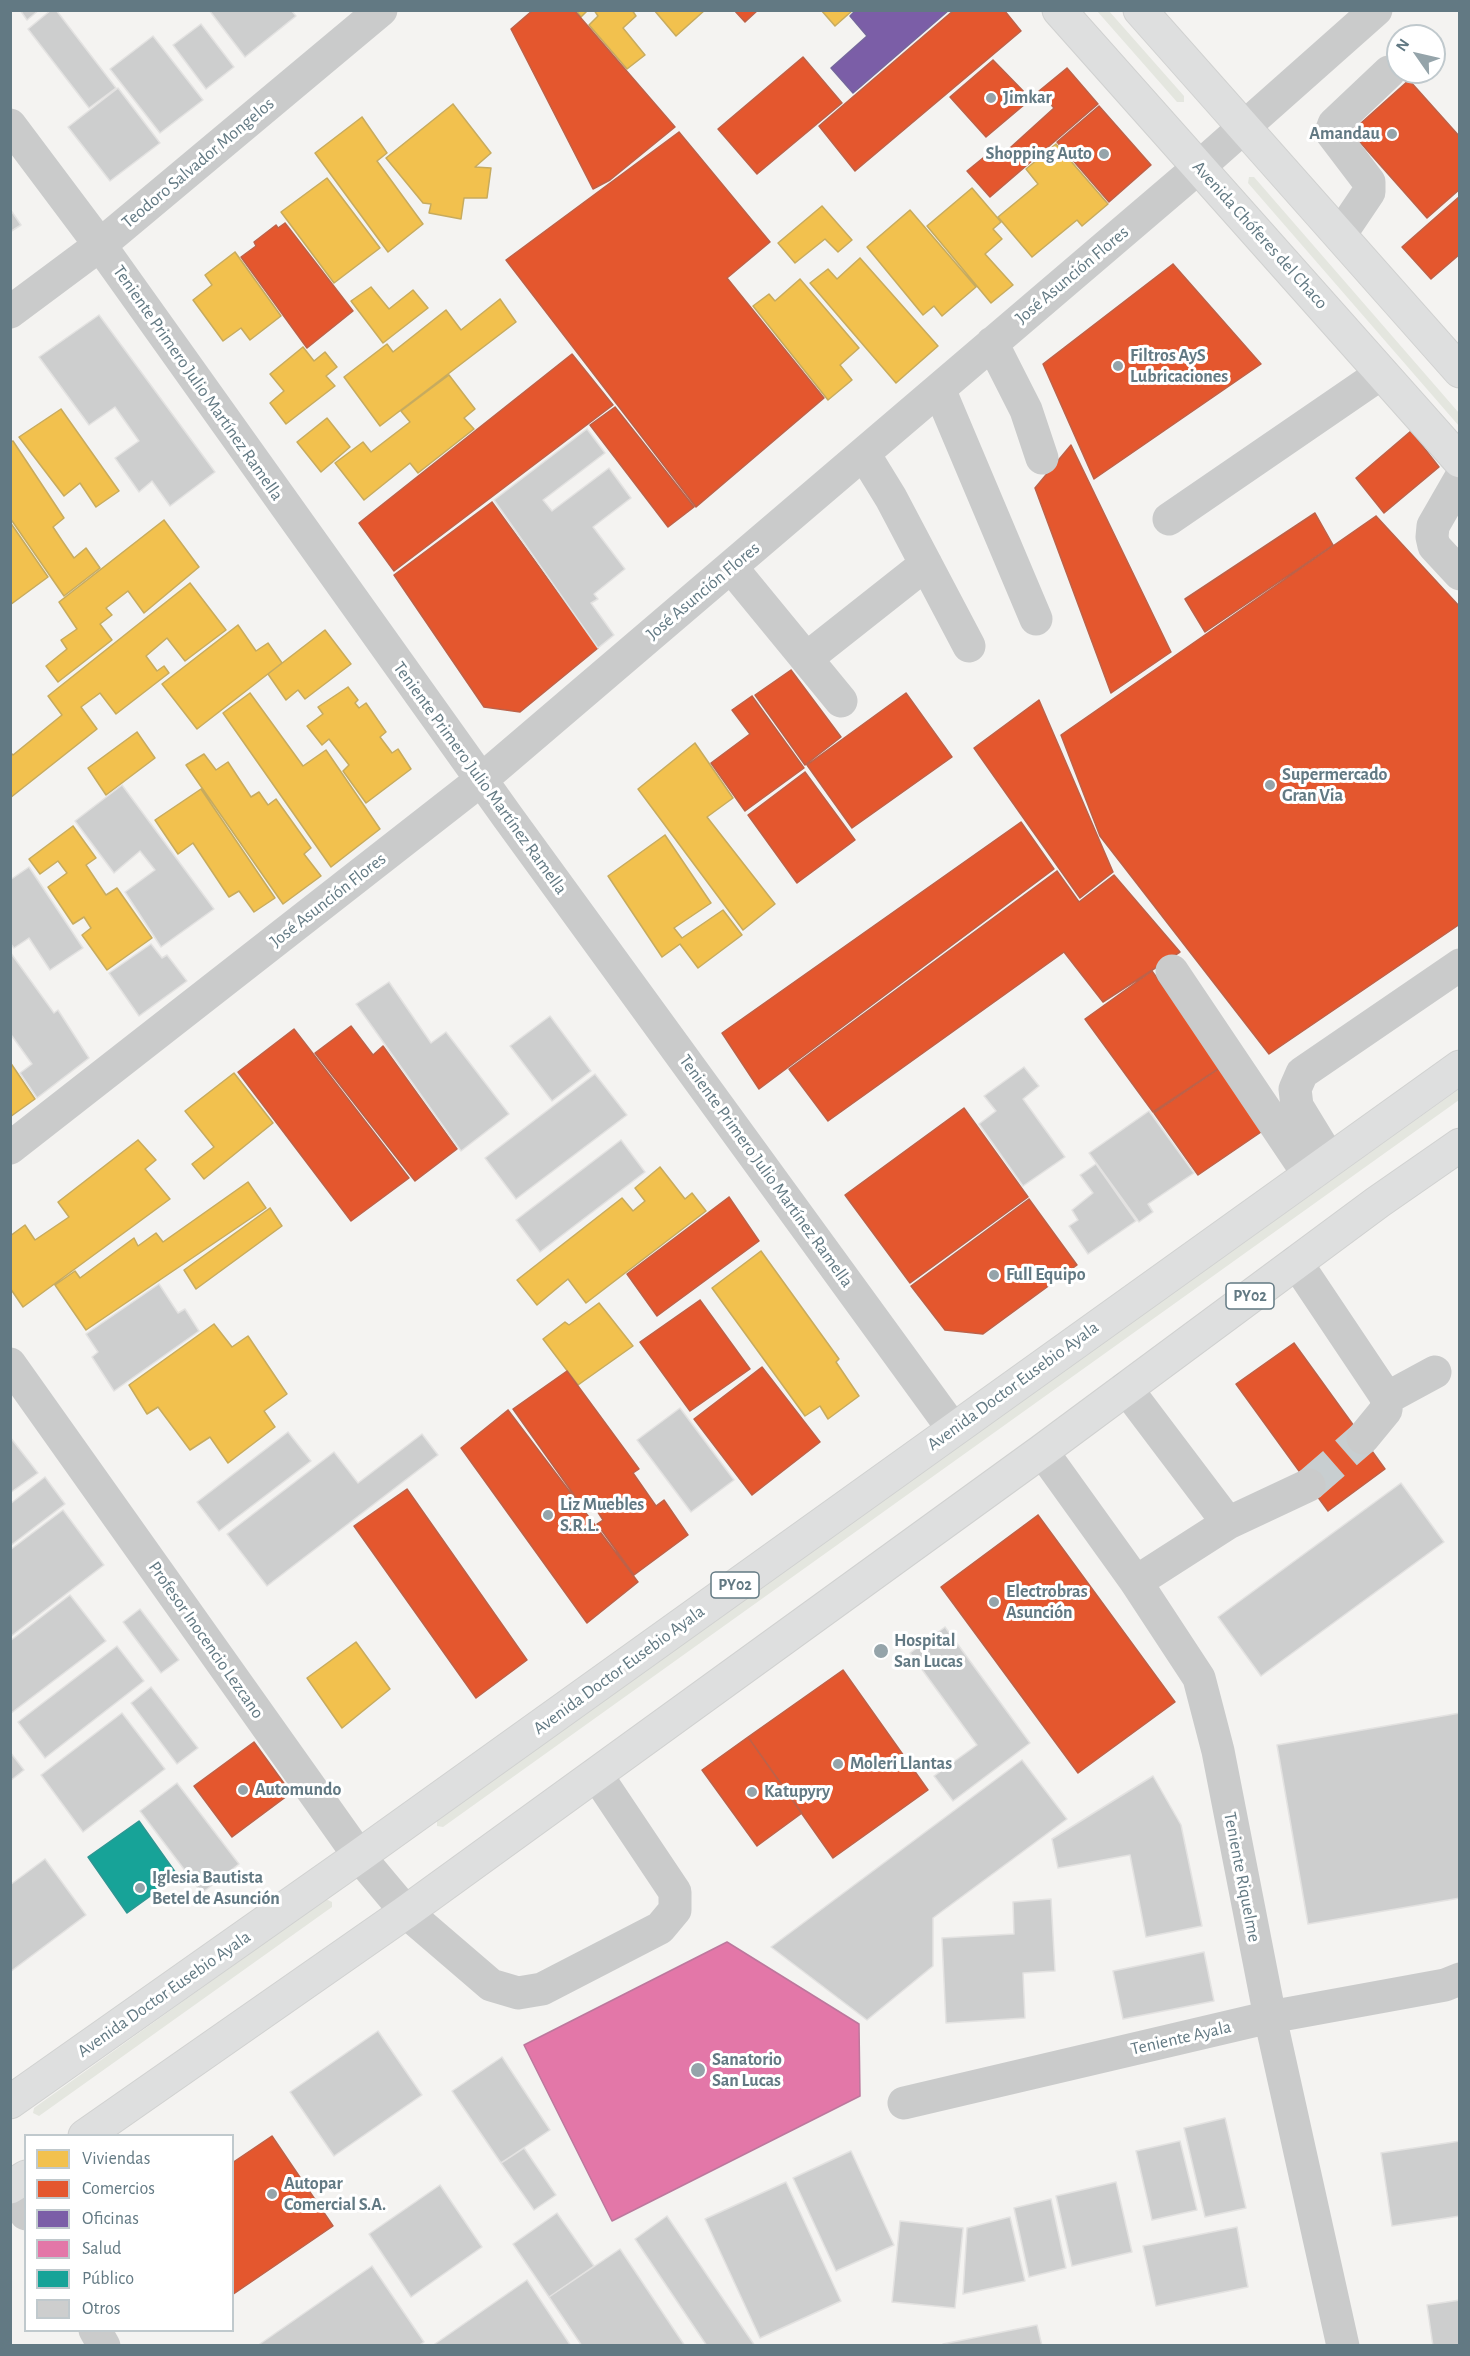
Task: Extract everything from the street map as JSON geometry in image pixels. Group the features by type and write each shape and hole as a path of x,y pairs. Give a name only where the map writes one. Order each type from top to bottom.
{"main road":[{"name":"Avenida Chóferes del Chaco","path":"1059,10 1460,460"},
{"path":"1140,10 1460,370"},
{"name":"Avenida Doctor Eusebio Ayala","path":"10,2102 359,1856 1460,1067"},
{"name":"PY02","path":"88,2134 406,1912 1042,1451 1296,1262 1460,1145"},
{"path":"10,2188 24,2178"}],"street":[{"name":"Teodoro Salvador Mongelos","path":"10,312 100,245 381,10"},
{"name":"José Asunción Flores","path":"10,1148 481,780 1199,168 1376,10"},
{"path":"1340,236 1369,192 1369,182 1331,132 1334,124 1386,75"},
{"name":"Teniente Primero Julio Martínez Ramella","path":"10,125 100,245 481,780 953,1429"},
{"path":"992,343 1026,410 1042,458"},
{"path":"1169,519 1382,373"},
{"path":"939,389 1036,619"},
{"path":"864,454 969,646"},
{"path":"1460,479 1433,526 1432,537 1434,546 1460,574"},
{"path":"807,658 926,564"},
{"path":"731,567 841,701"},
{"path":"1320,1168 1297,1106 1295,1089 1302,1073 1460,965"},
{"path":"1172,971 1320,1168"},
{"path":"1296,1262 1387,1398 1386,1410 1363,1438"},
{"name":"Profesor Inocencio Lezcano","path":"10,1364 359,1856 406,1912 491,1985 518,1993 542,1989 660,1928 675,1910 675,1892 596,1774"},
{"path":"1387,1398 1435,1372"},
{"path":"1126,1388 1228,1522"},
{"name":"Teniente Riquelme","path":"1042,1451 1136,1582 1199,1678 1218,1751 1270,2017 1343,2346"},
{"path":"1136,1582 1228,1522 1309,1485"},
{"name":"Teniente Ayala","path":"904,2103 1270,2017 1445,1985 1460,1979"},
{"path":"10,2188 24,2211"},
{"path":"96,2332 104,2346"}],"shaded area":[{"path":"1097,11 1109,11 1184,96 1184,102 1177,102"},
{"path":"1249,177 1254,177 1459,413 1459,426 1248,183"},
{"path":"1459,1089 1459,1100 443,1827 437,1826 437,1819"},
{"path":"326,1899 332,1902 332,1907 39,2116 33,2113 34,2108"}],"building: Viviendas":[{"path":"576,10 588,10 581,17"},
{"path":"594,10 632,10 636,16 623,28 645,55 627,69 589,25 598,16"},
{"path":"654,10 705,10 676,36"},
{"path":"821,10 853,10 835,26"},
{"path":"453,104 491,153 475,167 491,168 487,198 464,198 461,219 429,213 431,204 423,203 386,158"},
{"path":"362,117 387,153 377,161 423,224 388,252 315,153"},
{"path":"1056,144 1108,204 1082,226 1077,220 1032,257 998,217 1038,184 1026,169"},
{"path":"327,178 380,248 334,283 281,212"},
{"path":"972,188 1001,222 993,229 1002,239 985,254 1013,285 991,303 927,226"},
{"path":"822,206 852,240 838,252 825,239 795,263 778,243"},
{"path":"910,210 976,287 942,316 934,306 923,315 867,247"},
{"path":"235,252 281,316 250,340 241,328 223,341 193,300 212,285 205,275"},
{"path":"860,258 938,346 896,383 810,283 828,269 837,279"},
{"path":"800,279 859,348 840,365 852,380 828,400 753,306 769,294 775,301"},
{"path":"371,287 389,309 413,290 428,308 383,343 351,301"},
{"path":"500,299 516,322 380,426 344,377 387,344 393,352 446,310 461,330"},
{"path":"303,347 314,361 325,352 337,367 326,376 335,386 286,424 270,403 284,391 270,374"},
{"path":"449,375 475,409 464,418 474,429 418,473 410,463 364,500 335,463 363,442 371,452 410,422 401,411"},
{"path":"61,409 119,491 96,507 80,483 64,496 19,437"},
{"path":"327,418 350,447 321,472 297,442"},
{"path":"13,441 64,518 53,527 63,542 74,558 86,548 100,568 64,596 10,518 10,442"},
{"path":"164,520 199,567 144,613 128,591 106,608 112,615 100,624 112,640 58,682 46,666 67,649 61,640 77,629 59,602"},
{"path":"10,522 48,577 10,605"},
{"path":"190,583 226,630 185,661 167,638 146,656 157,671 164,666 169,673 116,714 100,693 81,707 97,729 10,798 10,752 13,755 62,715 48,696"},
{"path":"238,625 256,651 268,643 282,663 197,729 162,684"},
{"path":"325,630 351,664 305,699 298,690 286,700 268,674"},
{"path":"348,687 358,700 355,703 359,708 366,703 386,732 380,737 392,753 398,749 411,769 366,803 343,771 349,765 329,739 322,745 307,726 323,714 318,707"},
{"path":"250,693 303,766 326,750 380,829 331,867 223,713"},
{"path":"137,732 155,758 106,795 88,768"},
{"path":"695,743 733,798 707,817 775,904 743,930 638,789"},
{"path":"204,754 216,770 228,762 251,797 259,792 268,805 276,799 311,848 304,854 321,876 283,904 186,765"},
{"path":"201,789 275,898 254,912 239,891 229,897 193,843 178,854 155,820"},
{"path":"73,826 96,858 86,865 106,895 117,888 152,938 107,970 82,935 91,928 84,917 73,924 48,887 67,873 58,861 40,874 29,859"},
{"path":"665,835 711,903 674,928 682,938 723,910 742,935 698,968 680,944 662,957 608,876"},
{"path":"10,1062 35,1099 10,1117"},
{"path":"234,1073 273,1123 204,1179 192,1164 214,1147 185,1111"},
{"path":"138,1140 156,1160 145,1169 170,1199 23,1307 10,1288 10,1236 25,1225 35,1240 69,1217 58,1202"},
{"path":"660,1167 685,1199 692,1193 706,1211 586,1303 568,1279 537,1305 517,1280 622,1198 633,1211 645,1201 635,1188"},
{"path":"248,1182 266,1208 86,1330 55,1285 75,1271 80,1278 134,1238 138,1246 156,1233 163,1242"},
{"path":"270,1208 282,1226 196,1289 184,1270"},
{"path":"761,1251 839,1359 836,1362 859,1396 828,1419 820,1406 805,1416 712,1288"},
{"path":"599,1303 633,1346 578,1385 543,1339 565,1322 569,1325"},
{"path":"214,1324 232,1347 248,1336 287,1394 264,1411 275,1427 228,1463 210,1437 190,1450 158,1407 147,1414 129,1385"},
{"path":"356,1642 390,1689 342,1728 307,1678"}],"building: Comercios":[{"path":"533,10 574,10 675,127 610,180 593,189 511,29"},
{"path":"734,10 758,10 745,22"},
{"path":"954,10 1004,10 1021,31 855,171 819,126"},
{"path":"803,57 842,103 757,174 718,129"},
{"name":"Jimkar","path":"993,60 1031,99 986,137 950,97"},
{"path":"1067,68 1098,104 990,197 967,171 994,149 1000,157 1054,108 1039,91"},
{"path":"1405,84 1413,84 1460,137 1460,189 1427,218 1351,132"},
{"name":"Shopping Auto","path":"1099,106 1151,165 1109,202 1057,142"},
{"path":"679,132 770,242 727,278 824,398 696,507 506,260"},
{"path":"1460,196 1460,254 1431,279 1402,247"},
{"path":"285,223 353,311 307,348 241,257 256,246 254,242 276,225 278,228"},
{"path":"1173,264 1261,364 1094,479 1043,364"},
{"path":"572,354 613,405 394,571 359,523"},
{"path":"615,407 694,507 668,527 590,425"},
{"path":"1411,431 1439,467 1384,513 1356,478"},
{"path":"1071,445 1171,652 1111,693 1035,488"},
{"path":"492,502 598,648 520,712 484,707 394,575"},
{"path":"1315,513 1333,545 1205,632 1185,599"},
{"name":"Supermercado Gran Via","path":"1376,516 1460,607 1460,924 1269,1054 1100,836 1061,735"},
{"path":"791,670 841,737 805,765 755,695"},
{"path":"906,693 952,757 852,828 807,765"},
{"path":"752,696 804,768 745,811 711,763 750,734 732,710"},
{"path":"1039,700 1113,872 1080,898 974,748"},
{"path":"805,772 855,840 797,883 748,815"},
{"path":"1021,822 1054,869 759,1089 722,1033"},
{"path":"1057,871 1079,902 1114,875 1180,952 1103,1002 1064,952 828,1121 789,1069"},
{"path":"1152,971 1221,1067 1153,1112 1085,1019"},
{"path":"351,1026 373,1055 383,1046 457,1149 415,1181 315,1053"},
{"path":"294,1029 409,1178 351,1221 238,1072"},
{"path":"1220,1068 1264,1130 1198,1175 1154,1113"},
{"path":"964,1108 1028,1197 910,1283 845,1195"},
{"path":"729,1197 759,1241 657,1316 627,1274"},
{"name":"Full Equipo","path":"1029,1199 1077,1265 983,1334 945,1330 911,1286"},
{"path":"700,1300 750,1369 690,1411 640,1342"},
{"path":"1294,1343 1385,1469 1328,1511 1236,1384"},
{"path":"762,1367 820,1442 752,1495 694,1419"},
{"path":"567,1371 639,1469 633,1473 656,1506 664,1500 688,1535 634,1575 597,1524 603,1520 592,1503 584,1509 513,1409"},
{"name":"Liz Muebles S.R.L.","path":"508,1410 638,1582 587,1623 461,1448"},
{"path":"407,1489 527,1660 476,1698 354,1526"},
{"path":"1038,1515 1175,1702 1078,1773 941,1587"},
{"name":"Moleri Llantas","path":"843,1670 928,1790 833,1858 748,1737"},
{"name":"Katupyry","path":"748,1737 802,1813 757,1846 702,1770"},
{"name":"Automundo","path":"254,1742 291,1793 232,1837 194,1786"},
{"name":"Autopar Comercial S.A.","path":"272,2136 333,2226 234,2294 234,2162"}],"building: Oficinas":[{"path":"856,10 949,10 853,93 831,68 867,36 850,16"}],"building: Salud":[{"name":"Sanatorio San Lucas","path":"727,1942 859,2024 860,2096 612,2221 524,2045"}],"building: Público":[{"path":"139,1821 178,1876 127,1913 88,1857"}],"building: Otros":[{"path":"20,10 39,10 27,20"},
{"path":"51,10 56,10 116,88 89,108 28,29"},
{"path":"209,10 291,10 296,16 245,57"},
{"path":"201,24 234,67 206,89 173,45"},
{"path":"153,36 203,100 160,133 110,69"},
{"path":"118,88 160,143 110,181 68,127"},
{"path":"10,209 21,225 10,232"},
{"path":"99,315 215,472 170,506 152,481 139,492 115,458 139,441 115,407 89,425 39,357"},
{"path":"587,429 605,453 543,500 552,511 609,468 631,498 593,527 625,569 594,594 598,599 591,603 614,635 598,648 494,500"},
{"path":"122,785 214,909 161,947 125,892 155,870 140,851 114,873 75,821"},
{"path":"29,867 83,948 50,970 29,938 14,948 10,943 10,880"},
{"path":"151,944 162,958 167,955 187,981 139,1016 109,973"},
{"path":"10,952 54,1013 58,1010 89,1058 37,1098 20,1073 32,1064 12,1036 10,1038"},
{"path":"389,982 431,1043 446,1032 509,1114 461,1151 356,1004"},
{"path":"550,1016 591,1071 552,1101 510,1046"},
{"path":"1024,1067 1039,1086 1023,1099 1065,1157 1023,1186 979,1124 996,1111 984,1096"},
{"path":"595,1074 627,1115 516,1199 485,1158"},
{"path":"1149,1111 1194,1173 1148,1204 1153,1212 1139,1222 1089,1153"},
{"path":"621,1140 645,1172 540,1252 516,1220"},
{"path":"1096,1164 1136,1221 1088,1254 1069,1226 1078,1220 1072,1210 1093,1193 1080,1175"},
{"path":"159,1284 178,1313 185,1309 199,1331 114,1391 92,1357 98,1352 86,1334"},
{"path":"680,1408 734,1480 691,1512 637,1440"},
{"path":"288,1432 311,1461 219,1531 197,1502"},
{"path":"422,1434 438,1455 267,1586 227,1534 334,1452 358,1483"},
{"path":"10,1437 38,1473 10,1493"},
{"path":"45,1477 65,1504 10,1546 10,1504"},
{"path":"1401,1483 1444,1542 1261,1676 1218,1617"},
{"path":"63,1510 104,1565 10,1637 10,1550"},
{"path":"70,1595 106,1641 10,1714 10,1641"},
{"path":"140,1609 179,1660 161,1673 123,1622"},
{"path":"945,1627 1030,1743 953,1801 934,1776 977,1745 910,1653"},
{"path":"117,1646 144,1681 45,1758 18,1722"},
{"path":"151,1687 198,1748 177,1764 131,1703"},
{"path":"122,1713 165,1769 83,1832 41,1775"},
{"path":"1460,1713 1460,1898 1308,1924 1277,1745"},
{"path":"10,1752 24,1770 10,1781"},
{"path":"1022,1760 1067,1819 933,1918 933,1966 867,2020 771,1947"},
{"path":"1153,1776 1181,1825 1202,1926 1146,1937 1130,1855 1058,1868 1052,1839"},
{"path":"177,1783 239,1864 202,1893 140,1811"},
{"path":"45,1859 86,1915 10,1972 10,1885"},
{"path":"1051,1899 1055,1971 1023,1973 1025,2018 946,2023 942,1938 1014,1934 1013,1902"},
{"path":"1204,1952 1214,2001 1123,2019 1113,1971"},
{"path":"378,2031 422,2095 334,2156 290,2092"},
{"path":"502,2057 550,2130 501,2163 452,2091"},
{"path":"1225,2118 1246,2208 1205,2217 1184,2128"},
{"path":"1180,2141 1197,2210 1152,2220 1136,2151"},
{"path":"1460,2141 1460,2216 1392,2226 1381,2153"},
{"path":"524,2148 556,2195 534,2210 501,2163"},
{"path":"851,2151 894,2245 836,2271 793,2178"},
{"path":"786,2182 841,2301 760,2338 705,2219"},
{"path":"1116,2182 1132,2252 1072,2266 1056,2196"},
{"path":"440,2185 482,2247 411,2297 369,2234"},
{"path":"1051,2199 1066,2268 1029,2277 1014,2208"},
{"path":"557,2213 594,2266 549,2297 513,2244"},
{"path":"667,2216 755,2346 707,2346 635,2239"},
{"path":"1010,2217 1025,2281 963,2294 967,2228"},
{"path":"900,2221 963,2228 955,2308 892,2302"},
{"path":"1237,2227 1248,2287 1156,2306 1143,2246"},
{"path":"620,2249 685,2346 582,2346 549,2297"},
{"path":"372,2266 424,2342 418,2346 257,2346"},
{"path":"527,2280 571,2346 432,2346"},
{"path":"1460,2300 1460,2346 1433,2346 1427,2305"},
{"path":"1037,2325 1042,2346 943,2346 943,2344"}],"tunnel":[{"path":"1309,1485 1363,1438"}],"place":[{"name":"Jimkar","path":"991,98"},
{"name":"Amandau","path":"1392,134"},
{"name":"Shopping Auto","path":"1104,154"},
{"name":"Filtros AyS Lubricaciones","path":"1118,366"},
{"name":"Supermercado Gran Via","path":"1270,785"},
{"name":"Full Equipo","path":"994,1275"},
{"name":"Liz Muebles S.R.L.","path":"548,1515"},
{"name":"Electrobras Asunción","path":"994,1602"},
{"name":"Hospital San Lucas","path":"881,1651"},
{"name":"Moleri Llantas","path":"838,1764"},
{"name":"Automundo","path":"243,1790"},
{"name":"Katupyry","path":"752,1792"},
{"name":"Iglesia Bautista Betel de Asunción","path":"140,1888"},
{"name":"Sanatorio San Lucas","path":"698,2070"},
{"name":"Autopar Comercial S.A.","path":"272,2194"}]}
